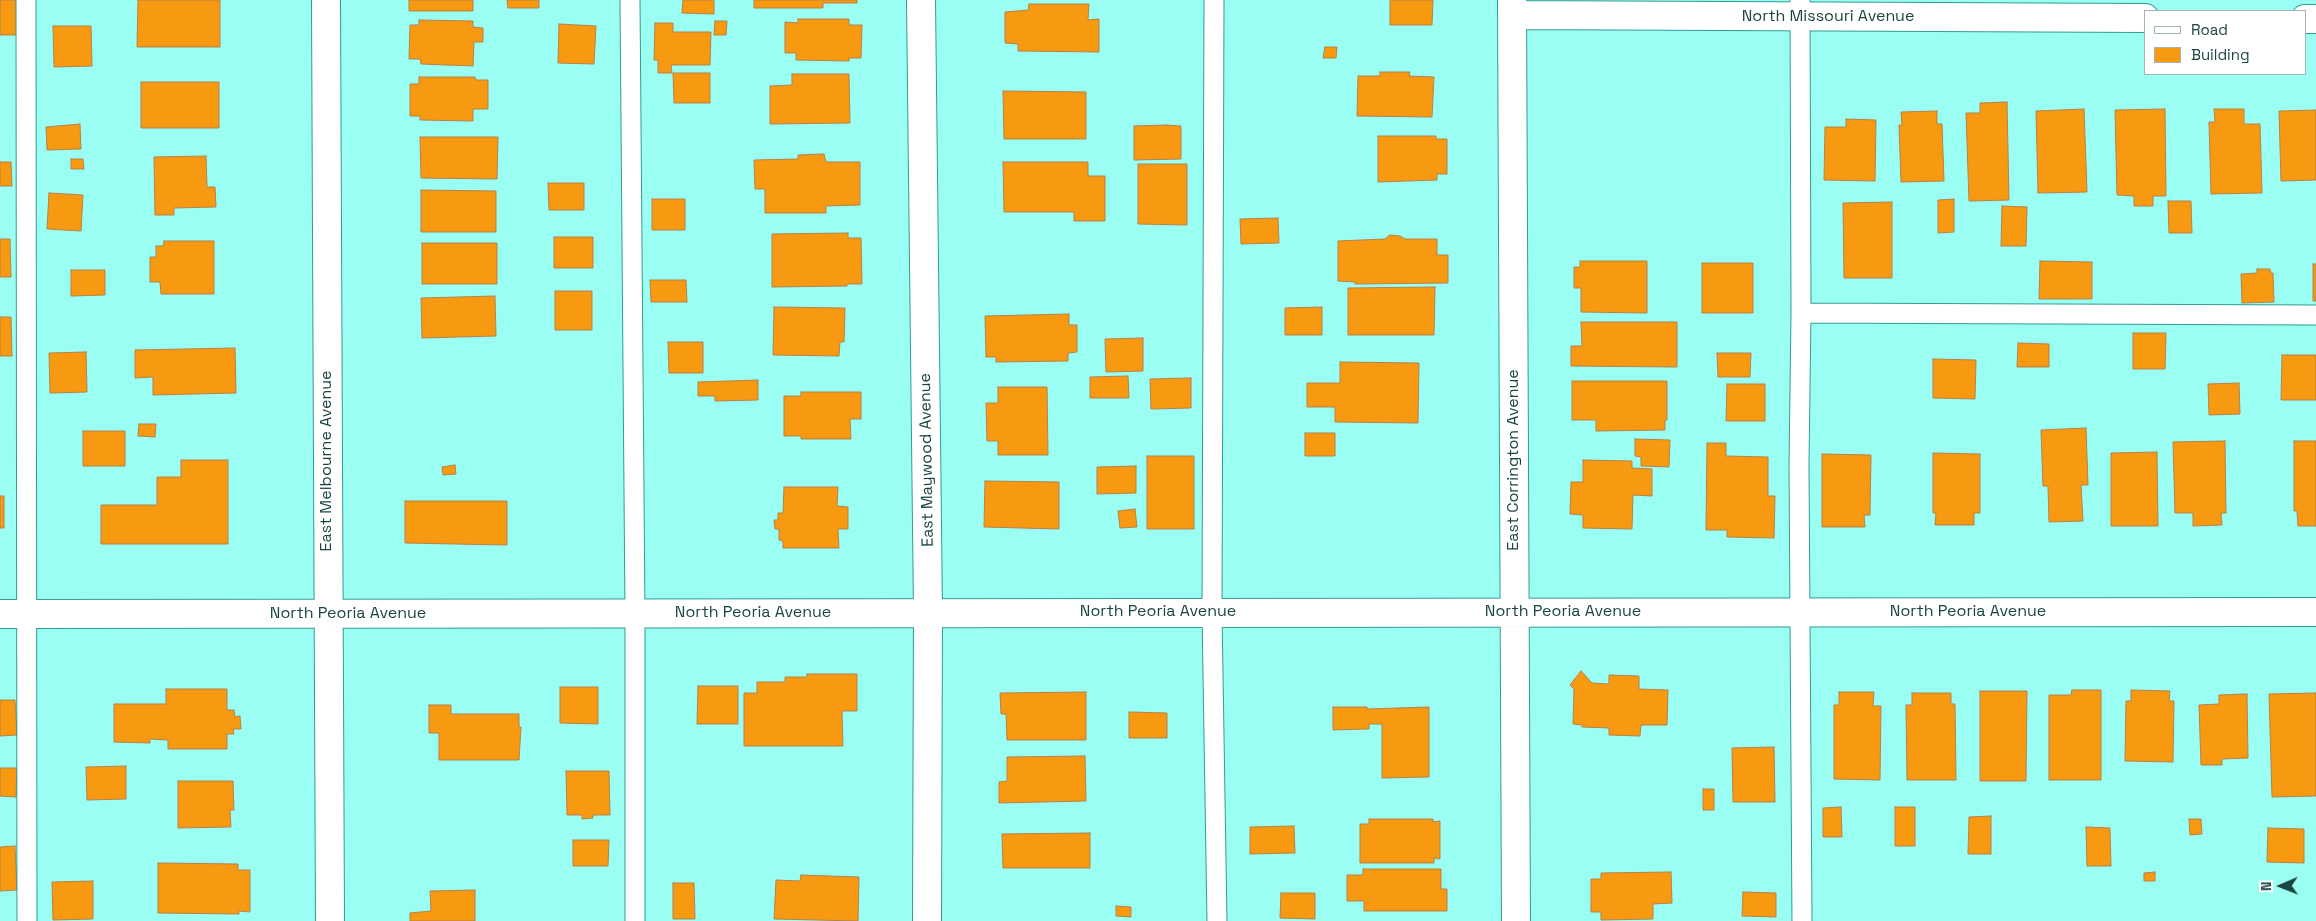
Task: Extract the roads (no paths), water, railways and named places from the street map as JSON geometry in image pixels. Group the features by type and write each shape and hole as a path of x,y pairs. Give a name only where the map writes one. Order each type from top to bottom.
{"street":[{"name":"East Melbourne Avenue","path":"326,0 327,614 330,921"},
{"name":"East Maywood Avenue","path":"920,0 928,612 927,921"},
{"name":"North Missouri Avenue","path":"1512,8 1800,8 2144,18"},
{"name":"East Corrington Avenue","path":"1512,8 1516,921"},
{"name":"North Peoria Avenue","path":"0,614 2316,612"}],"lane":[{"path":"26,0 27,921"},
{"path":"630,0 635,613 635,921"},
{"path":"1214,0 1212,612 1217,921"},
{"path":"1800,8 1802,314 1799,465 1802,921"},
{"path":"1802,314 2316,315"}]}
